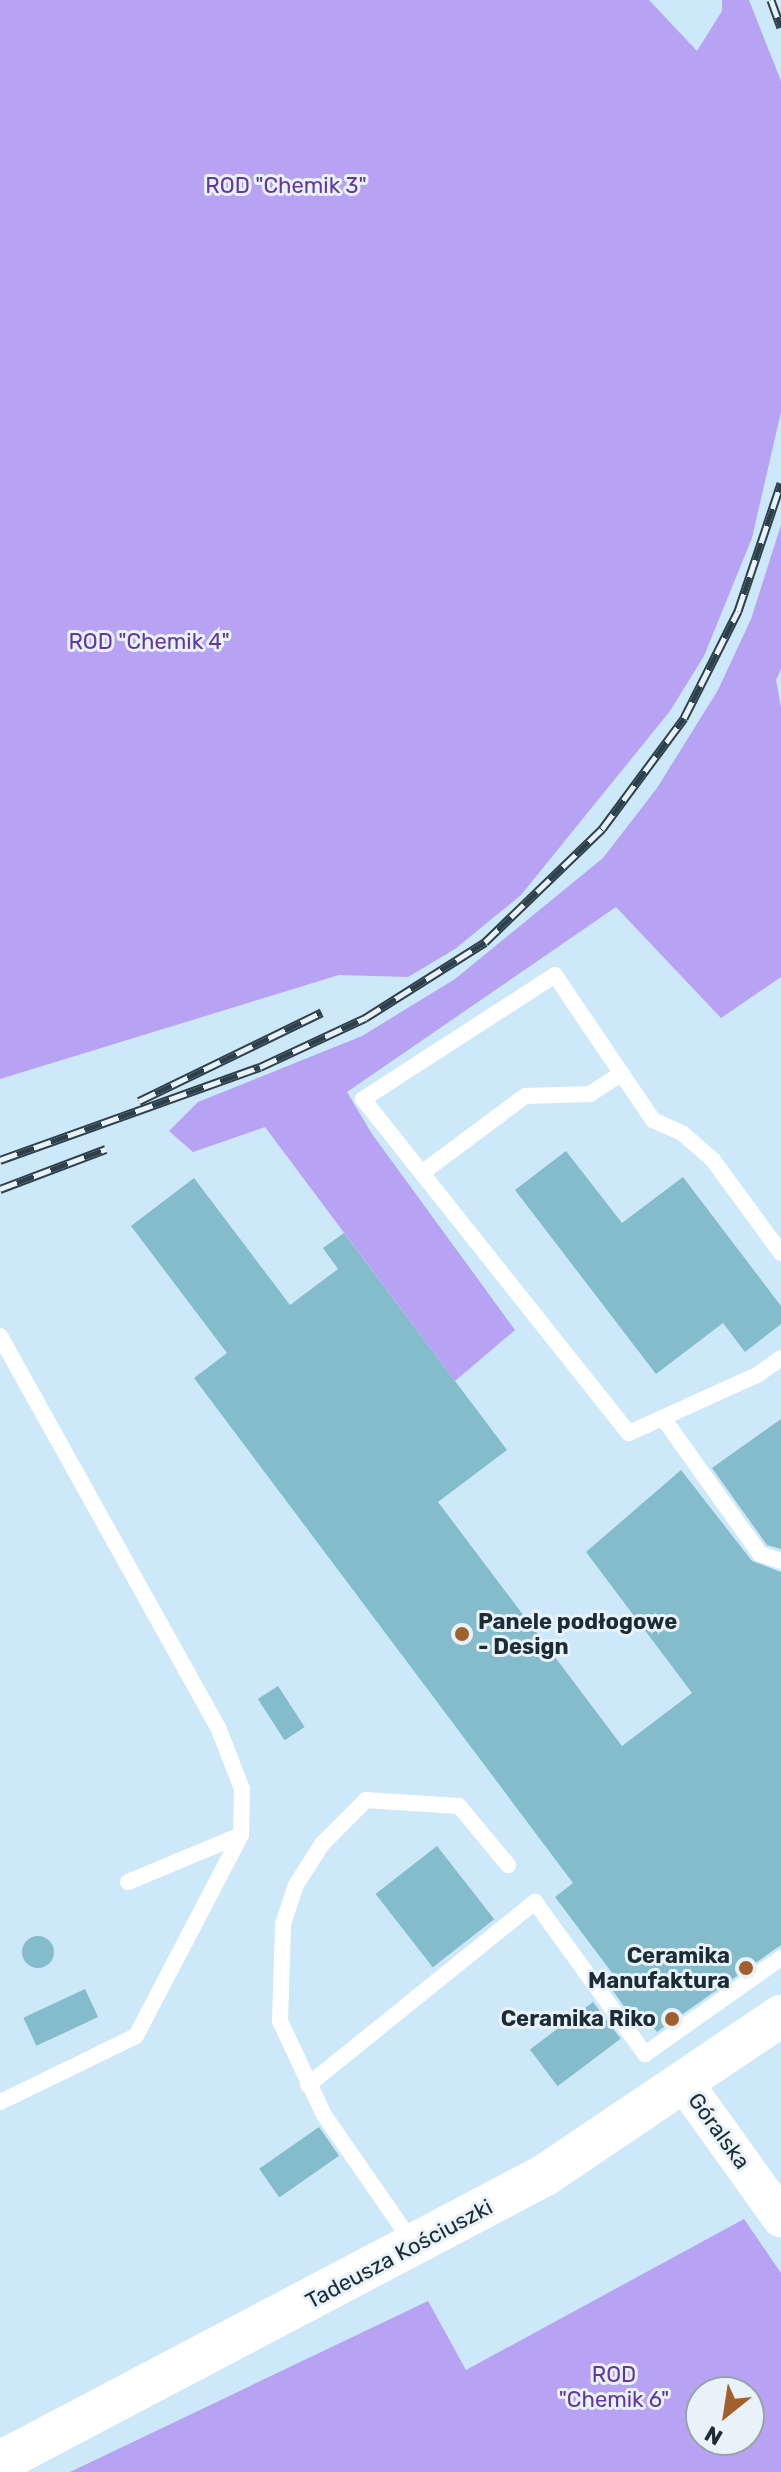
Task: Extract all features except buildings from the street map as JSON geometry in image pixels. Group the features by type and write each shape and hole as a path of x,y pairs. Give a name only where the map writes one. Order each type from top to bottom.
{"main road":[{"name":"Tadeusza Kościuszki","path":"0,2462 415,2247 545,2175 685,2084 781,2016"}],"street":[{"name":"Góralska","path":"685,2084 781,2218"}],"lane":[{"path":"781,1253 713,1160 682,1133 653,1120 555,975 363,1099 629,1433 757,1375 781,1358"},
{"path":"423,1172 525,1096 590,1094 622,1073"},
{"path":"0,1336 218,1727 242,1789 241,1835 136,2036 0,2102"},
{"path":"663,1418 760,1554 781,1561"},
{"path":"415,2247 308,2085 280,2021 280,1956 296,1885 322,1844 366,1800 459,1806 508,1865"},
{"path":"128,1882 241,1835"},
{"path":"308,2085 535,1902 645,2054 781,1958"}],"green space":[{"path":"0,0 649,0 697,51 722,11 722,0 749,0 781,81 781,412 752,538 704,656 670,711 521,895 455,949 408,977 339,975 0,1079"},
{"path":"781,525 781,669 776,680 781,707 781,977 721,1018 616,907 347,1092 372,1134 515,1330 455,1381 265,1127 193,1152 169,1131 198,1102 362,1036 455,979 603,858 657,788 718,690 751,619"},
{"name":"ROD \"Chemik 6\"","path":"744,2219 781,2273 781,2472 70,2472 428,2301 466,2370"}],"railway":[{"path":"771,0 781,27"},
{"path":"0,1160 260,1067 365,1018 485,942 602,829 684,718 738,611 781,483"},
{"path":"139,1101 322,1012"},
{"path":"0,1189 106,1149"}],"place":[{"name":"Panele podłogowe - Design","path":"462,1634"},
{"name":"Ceramika Manufaktura","path":"746,1968"},
{"name":"Ceramika Riko","path":"672,2019"}],"park label":[{"name":"ROD \"Chemik 3\"","path":"286,186"},
{"name":"ROD \"Chemik 4\"","path":"149,642"}]}
